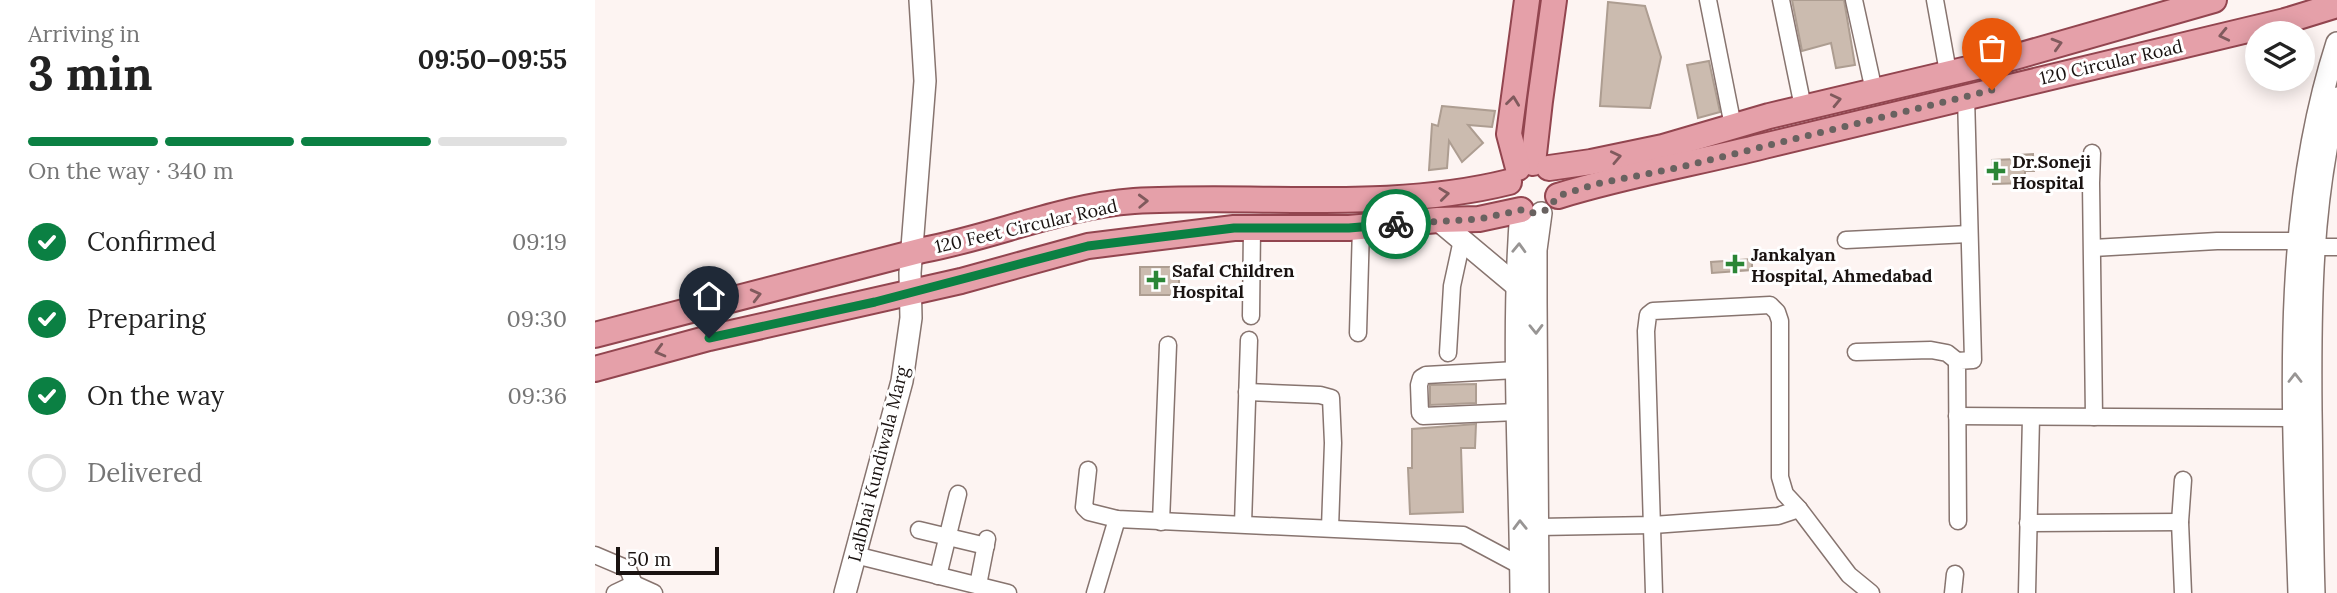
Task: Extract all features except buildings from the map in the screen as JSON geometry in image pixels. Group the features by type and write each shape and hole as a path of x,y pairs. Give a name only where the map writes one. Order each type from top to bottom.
{"main road":[{"name":"Lalbhai Kundiwala Marg","path":"845,593 902,381 911,318 909,293 925,81 920,0"},
{"path":"1521,593 1516,370 1518,287 1540,206 1558,180 1527,170 1509,134 1527,0"},
{"path":"1540,206 1510,198 1527,170 1554,0"},
{"name":"120 Circular Road","path":"1527,170 1591,162 1663,147 1803,107 1997,62 2214,0"},
{"name":"120 Circular Road","path":"1540,206 1596,184 1681,167 2285,21 2337,5"},
{"path":"2314,593 2307,244 2310,145 2337,43"},
{"path":"2299,593 2295,300 2337,98"},
{"name":"120 Feet Circular Road","path":"595,335 1086,208 1132,202 1232,198 1408,199 1473,191 1527,170"},
{"name":"120 Feet Circular Road","path":"595,369 709,338 909,293 1088,246 1252,228 1361,227 1479,219 1540,206"},
{"path":"1538,593 1536,263 1540,206"},
{"path":"1438,220 1518,287"}],"street":[{"path":"1708,0 1733,126"},
{"path":"1781,0 1803,107"},
{"path":"1854,0 1874,91"},
{"path":"1935,0 1948,72"},
{"path":"1856,352 1930,350 1947,353 1957,361 1973,360 1966,96"},
{"path":"2092,153 2094,417"},
{"path":"1358,334 1361,227"},
{"path":"1251,316 1252,228"},
{"path":"1846,240 1969,234"},
{"path":"1448,353 1452,286 1462,240"},
{"path":"2093,248 2217,241 2337,247"},
{"path":"1654,593 1646,331 1648,315 1653,311 1770,305 1777,312 1780,321 1780,477 1785,494 1800,509 1849,575 1871,593"},
{"path":"1243,524 1249,340"},
{"path":"1161,522 1168,345"},
{"path":"1957,361 1958,521"},
{"path":"1516,370 1426,375 1421,378 1419,385 1420,413 1423,416 1517,412"},
{"path":"1247,392 1320,395 1331,398 1333,443 1330,528"},
{"path":"1957,416 2295,418"},
{"path":"2028,593 2031,417"},
{"path":"1088,470 1084,508 1089,512 1117,519 1463,535 1521,566"},
{"path":"2183,480 2183,593"},
{"path":"938,576 958,494"},
{"path":"1538,527 1653,525 1778,516 1800,509"},
{"path":"1095,593 1117,519"},
{"path":"2028,523 2181,522"},
{"path":"919,530 987,543 978,585"},
{"path":"595,555 628,569 634,584 655,593"},
{"path":"855,555 1008,593"},
{"path":"1953,593 1955,574"},
{"path":"615,593 634,584"}],"way so far":[{"path":"1396,224 1479,219 1521,210 1534,214 1548,209 1558,196 1596,184 1681,167 1992,90"}],"place":[{"name":"Dr.Soneji Hospital","path":"1996,171"},
{"name":"Jankalyan Hospital, Ahmedabad","path":"1735,264"},
{"name":"Safal Children Hospital","path":"1156,280"}],"route":[{"path":"709,338 875,302 1088,246 1234,228 1349,228 1396,224"}]}
